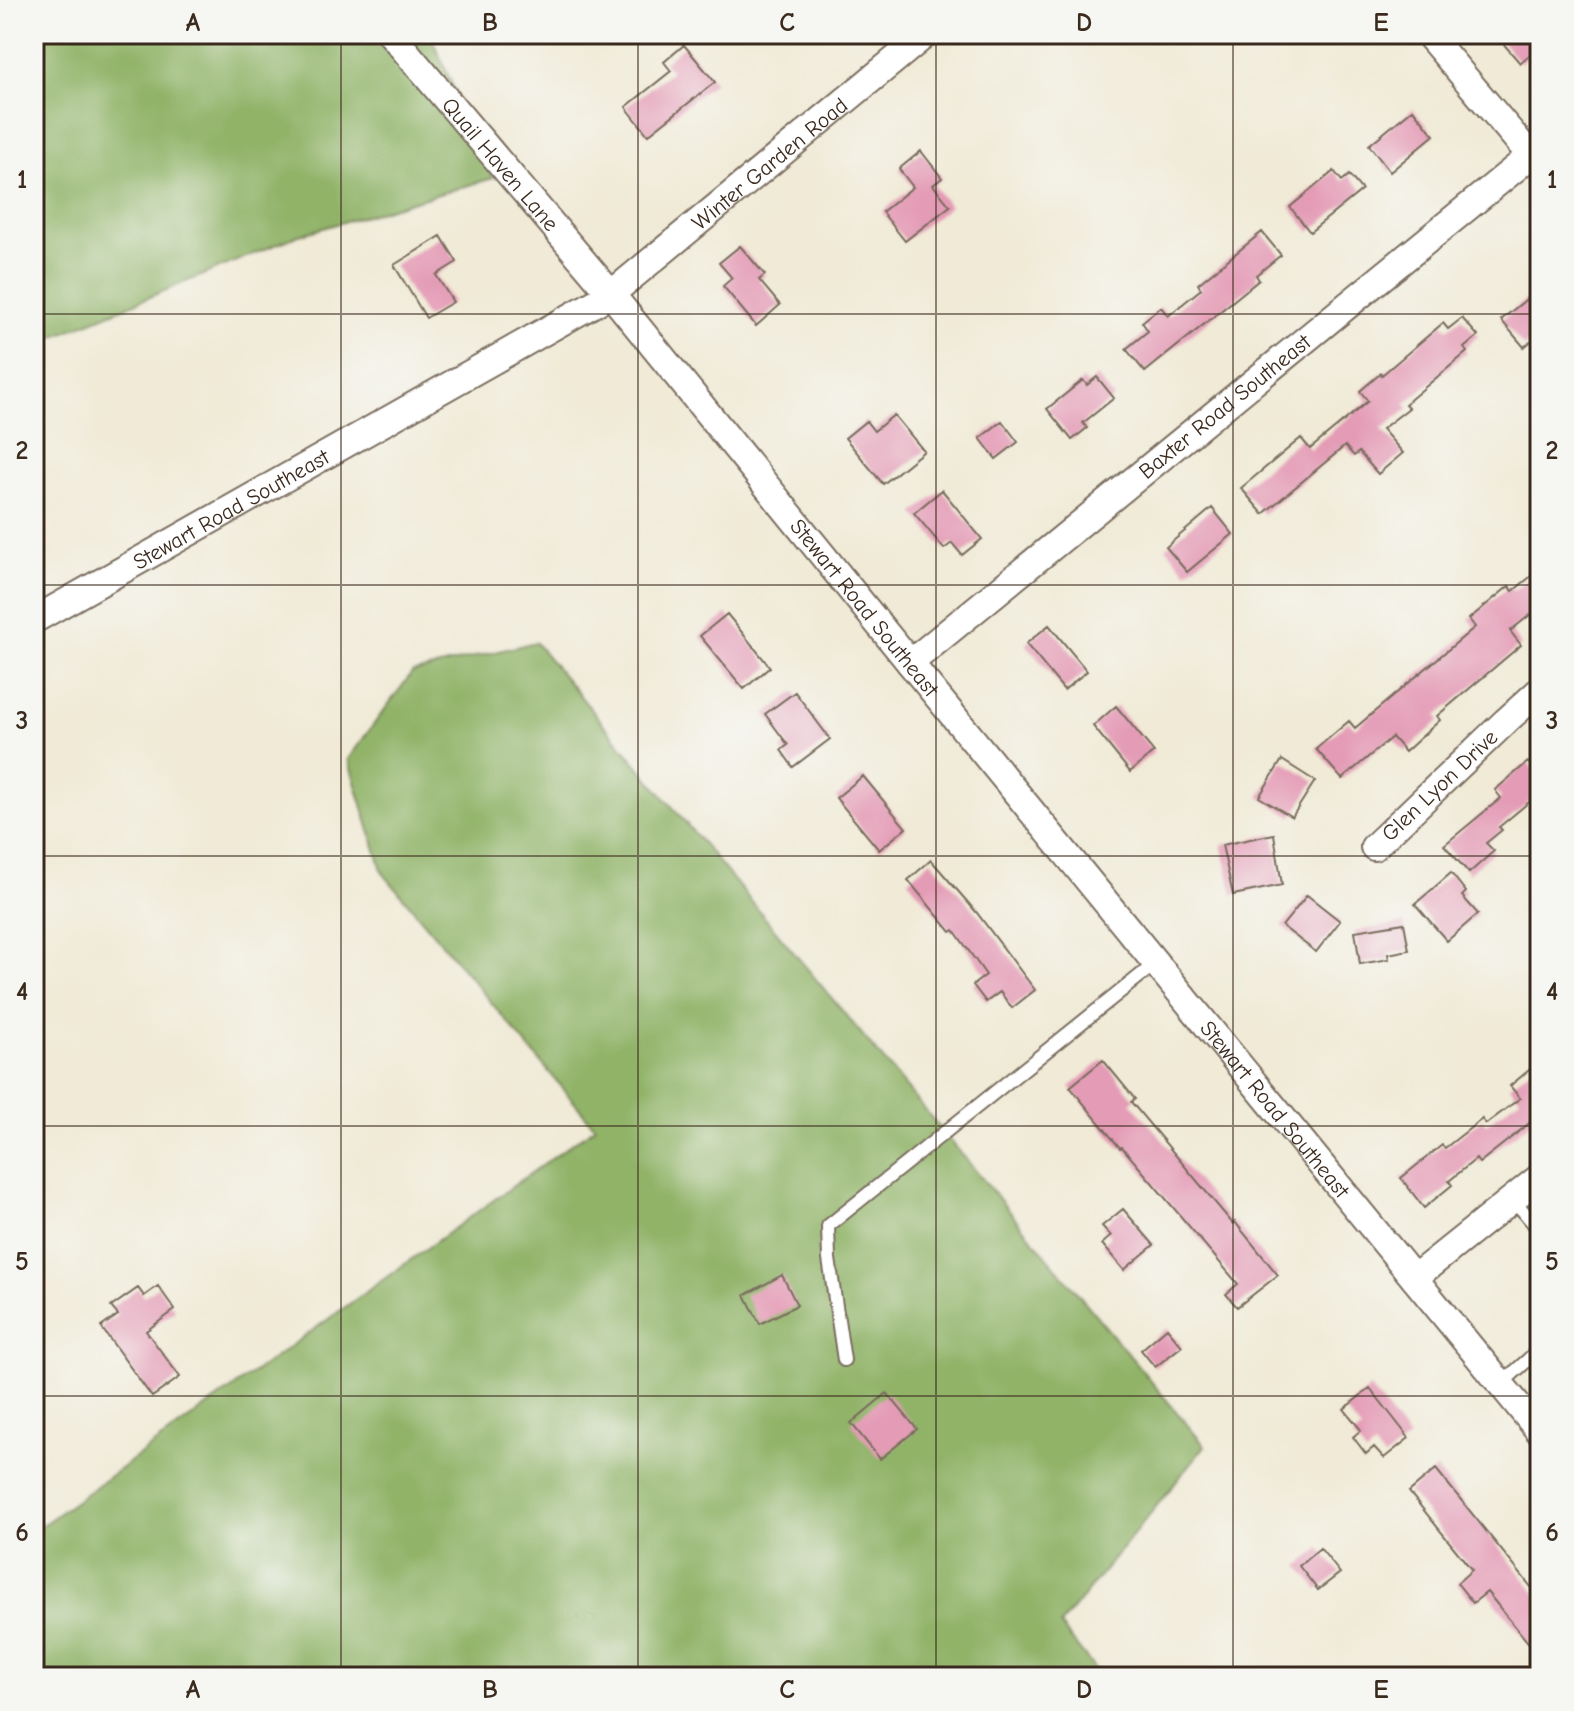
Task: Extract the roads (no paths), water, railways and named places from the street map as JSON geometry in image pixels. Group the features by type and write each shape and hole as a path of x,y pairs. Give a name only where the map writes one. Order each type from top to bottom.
{"street":[{"name":"Quail Haven Lane","path":"391,34 611,294"},
{"name":"Winter Garden Road","path":"611,294 926,34"},
{"path":"1428,34 1535,152"},
{"name":"Baxter Road Southeast","path":"910,663 1535,152"},
{"name":"Stewart Road Southeast","path":"34,620 611,294 1540,1432"},
{"name":"Glen Lyon Drive","path":"1374,847 1540,690"},
{"path":"1414,1278 1540,1177"}],"lane":[{"path":"844,1360 829,1259 828,1226 1156,963"},
{"path":"1513,1199 1540,1231"},
{"path":"1501,1384 1540,1349"}]}
